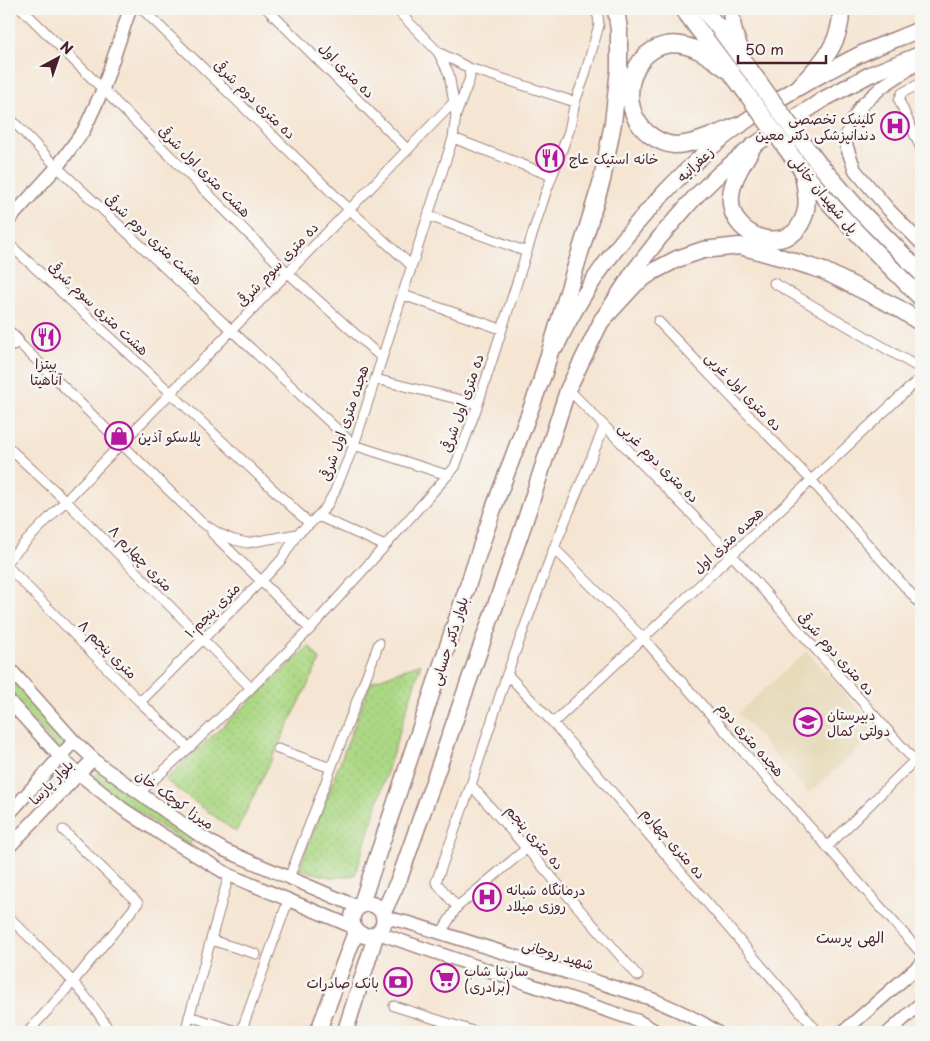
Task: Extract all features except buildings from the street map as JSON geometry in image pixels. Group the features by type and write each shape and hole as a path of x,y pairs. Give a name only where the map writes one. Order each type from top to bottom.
{"highway":[{"path":"542,378 602,180 613,123 619,69 619,30 616,9"},
{"name":"پل شهیدان خانلی","path":"683,9 732,73 803,173 846,223 921,298"},
{"name":"پل شهیدان خانلی","path":"703,9 818,163 860,211 921,273"},
{"path":"732,9 731,17 735,36 748,67"},
{"path":"800,86 825,59 837,38 841,9"},
{"path":"732,73 700,51 686,45 671,44 657,48 644,56 636,68 629,93 631,106 636,120 645,132 658,141 674,145 694,142 740,125"},
{"path":"753,146 732,189 731,204 736,220 746,231 763,238 780,239 794,234 804,218 807,202 803,173"},
{"path":"602,320 635,284 652,272 677,259 703,250 740,246 824,271 898,308 921,323"}],"main road":[{"path":"9,220 57,167 84,130 103,88 130,9"},
{"name":"زعفرانیه","path":"542,378 561,336 592,280 640,218 704,154 740,125 800,86 864,52 921,29"},
{"name":"زعفرانیه","path":"568,389 602,320 634,271 660,236 694,197 753,146 824,98 871,74 921,54"},
{"path":"921,61 884,86 861,106 850,125 845,142 855,170 889,210 921,243"},
{"name":"بلوار دکتر حسابی","path":"359,906 493,510 542,378"},
{"path":"344,1032 377,934 384,926 384,915 400,877 524,524 568,389"},
{"name":"میرزا کوچک خان","path":"9,668 74,741 102,767 198,834 224,850 359,906"},
{"path":"9,701 60,757 123,809 229,875 354,929 361,935 367,937 377,934 638,1022 657,1032"},
{"name":"بلوار پارسا","path":"10,811 74,741"},
{"name":"بلوار پارسا","path":"9,847 94,759"},
{"path":"188,850 198,834"},
{"path":"217,867 224,850"},
{"path":"318,1032 354,929 352,917 354,911 359,906 373,904 384,915"},
{"name":"شهید روحانی","path":"384,915 652,999 682,1011 717,1032"},
{"path":"844,1032 921,964"},
{"path":"889,1032 921,1004"}],"street":[{"name":"هشت متری اول شرقی","path":"22,9 288,273 382,358"},
{"name":"ده متری دوم شرقی","path":"142,9 350,210 412,266"},
{"name":"ده متری اول","path":"267,9 408,150"},
{"name":"هجده متری اول شرقی","path":"10,337 201,522 218,533 247,543 297,534 310,524 334,493 354,445 453,138 456,115 449,74 438,52 396,9"},
{"name":"ده متری اول شرقی","path":"139,792 189,748 310,629 455,467 478,404 552,176 569,131 575,102 599,25 598,16 594,9"},
{"path":"438,52 469,68 575,102"},
{"path":"456,115 470,78 469,68"},
{"path":"921,83 902,93 899,100 921,149"},
{"name":"ده متری سوم شرقی","path":"9,559 453,103"},
{"name":"هشت متری دوم شرقی","path":"9,117 57,167 354,445"},
{"path":"453,138 552,176"},
{"path":"429,216 527,252"},
{"name":"هشت متری سوم شرقی","path":"9,244 310,524"},
{"path":"774,283 921,369"},
{"path":"403,295 502,329"},
{"name":"ده متری اول غربی","path":"658,321 811,480"},
{"name":"هجده متری اول","path":"553,722 921,377"},
{"path":"375,379 478,404"},
{"name":"ده متری دوم غربی","path":"568,389 732,555"},
{"path":"458,907 436,882 471,785 507,674 554,548 604,427"},
{"path":"354,445 448,475"},
{"name":"۸ متری چهارم","path":"9,448 66,501 251,688"},
{"path":"811,480 921,605"},
{"path":"318,516 385,546"},
{"path":"201,522 310,629"},
{"name":"۱۰متری پنجم","path":"140,702 282,560 297,534"},
{"name":"هجده متری دوم","path":"554,548 643,638 921,953"},
{"name":"ده متری دوم شرقی","path":"732,555 918,758 921,768"},
{"name":"۸ متری پنجم","path":"9,568 140,702 189,748"},
{"path":"289,878 379,643"},
{"name":"ده متری چهارم","path":"507,674 553,722 818,1032"},
{"path":"278,749 331,768"},
{"path":"828,847 918,758"},
{"name":"ده متری پنجم","path":"471,785 638,976"},
{"path":"28,1032 73,982 138,903 63,830"},
{"path":"441,933 458,907 527,848"},
{"path":"185,1032 229,875"},
{"path":"189,1016 237,1031 288,901"},
{"path":"9,917 73,982 93,1006 110,1032"},
{"path":"211,940 256,954"},
{"path":"394,1006 476,1032"}],"shaded area":[{"name":"دبیرستان دولتی کمال","path":"807,651 878,731 809,793 738,713"}],"green space":[{"path":"309,646 320,660 236,832 165,780"},
{"path":"421,663 355,875 333,878 299,869 371,682"},
{"path":"9,668 71,738 60,752 9,693"},
{"path":"102,767 196,833 189,846 92,780"}],"place":[{"name":"کلینیک تخصصی دندانپزشکی دکتر معین","path":"895,126"},
{"name":"خانه استیک عاج","path":"550,158"},
{"name":"پیتزا آناهیتا","path":"46,337"},
{"name":"پلاسکو آذین","path":"119,436"},
{"name":"دبیرستان دولتی کمال","path":"808,722"},
{"name":"درمانگاه شبانه روزی میلاد","path":"487,897"},
{"name":"سارینا شاپ (برادری)","path":"445,978"},
{"name":"بانک صادرات","path":"398,982"}],"district":[{"name":"الهی پرست","path":"850,936"}]}
